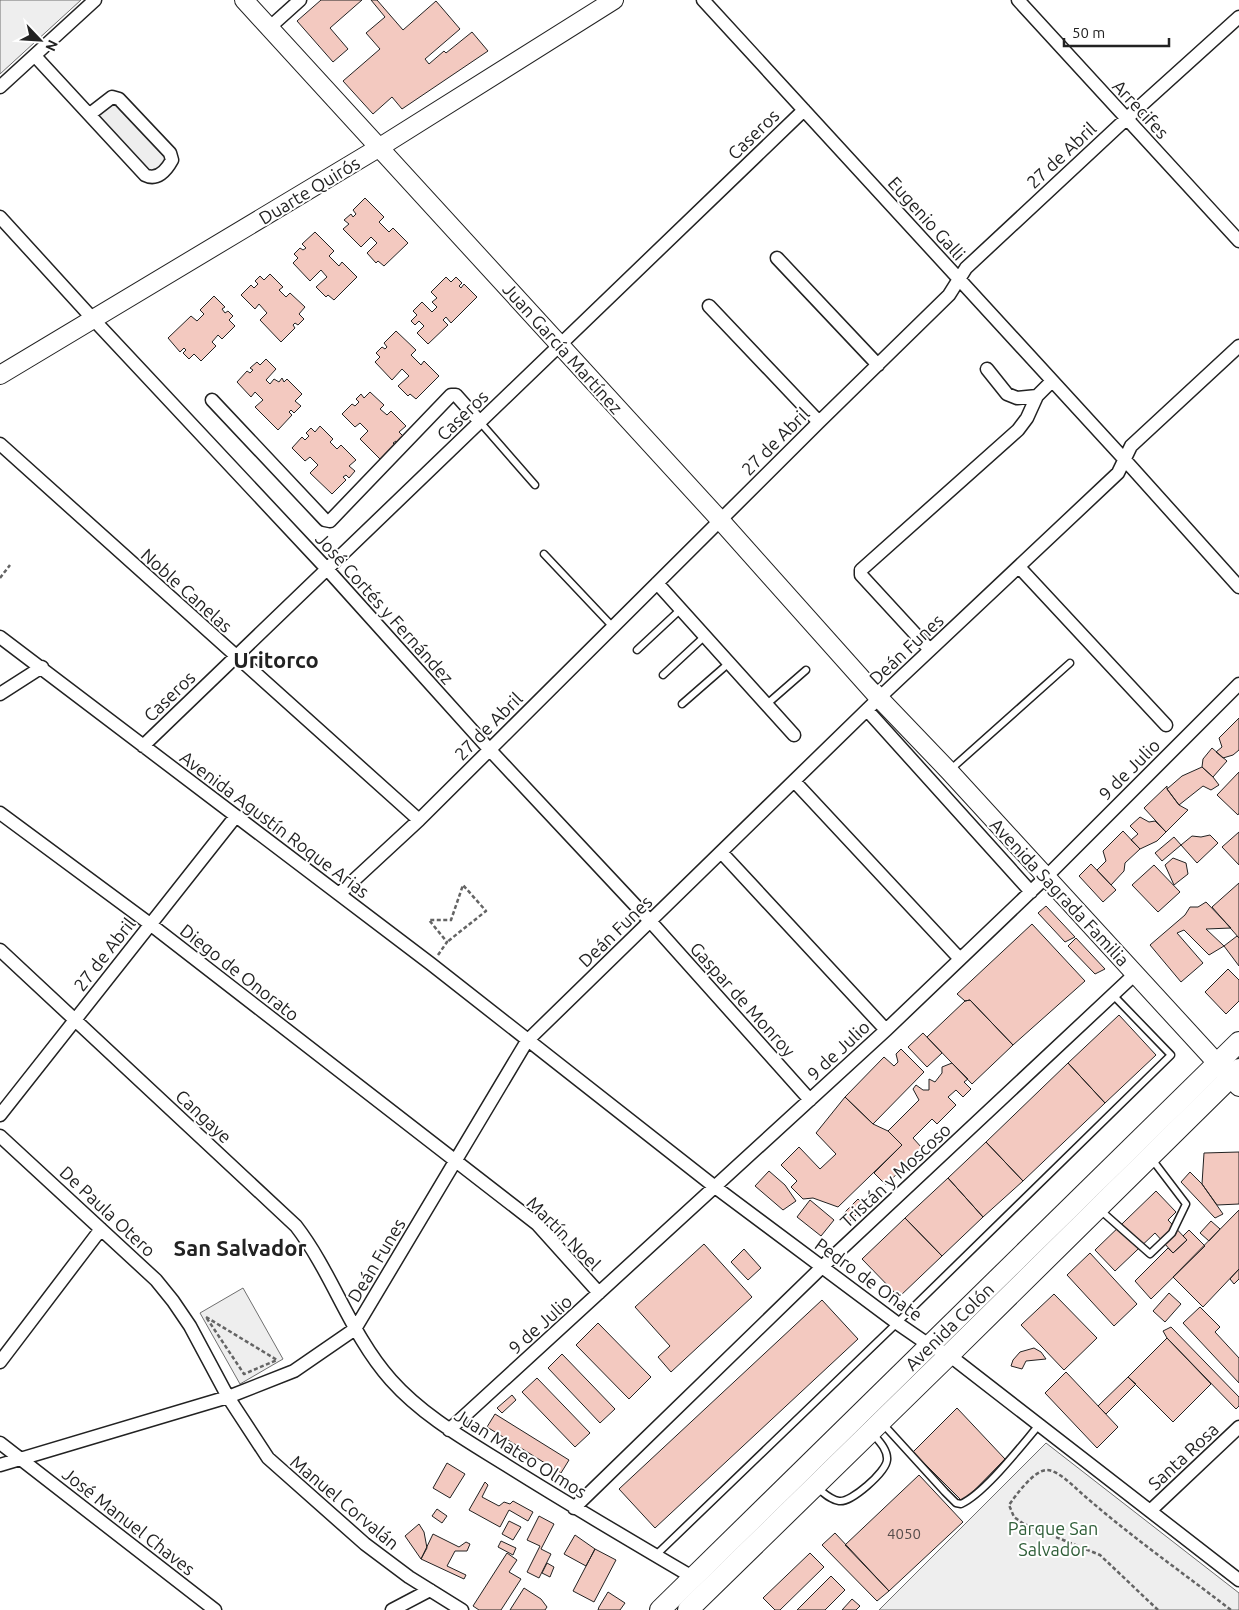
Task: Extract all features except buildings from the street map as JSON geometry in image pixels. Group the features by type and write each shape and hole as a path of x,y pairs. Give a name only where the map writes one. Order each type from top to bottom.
{"main road":[{"name":"Juan García Martínez","path":"244,0 721,521 873,704"},
{"name":"Duarte Quirós","path":"0,375 380,147 614,0"},
{"name":"Avenida Sagrada Familia","path":"873,704 949,771 1135,974 1231,1075"},
{"name":"Avenida Colón","path":"688,1610 1151,1158 1231,1075 1239,1042"},
{"name":"Avenida Colón","path":"660,1610 929,1345 1231,1075"}],"street":[{"path":"0,87 95,0"},
{"path":"270,27 300,0"},
{"name":"Eugenio Galli","path":"703,0 1239,587"},
{"name":"Arrecifes","path":"1018,0 1239,241"},
{"name":"27 de Abril","path":"339,894 419,820 949,295 966,268 1239,17"},
{"path":"35,56 145,175 156,178 168,167 172,160 170,153 118,99 112,97 90,114"},
{"name":"Caseros","path":"143,746 804,110"},
{"name":"José Cortés y Fernández","path":"0,217 92,319 327,569 489,749 650,921"},
{"path":"777,258 878,365"},
{"path":"709,306 819,422"},
{"name":"Deán Funes","path":"0,1466 228,1397 294,1370 355,1329 527,1041 873,704 1118,474 1131,446 1239,346"},
{"path":"987,369 1007,394 1017,398 1037,396"},
{"path":"930,650 861,575 861,570 1018,430 1027,418 1037,396 1052,381"},
{"path":"212,400 325,520 330,521 451,395 456,395 480,422"},
{"name":"Noble Canelas","path":"0,444 419,820"},
{"path":"1019,567 1166,725"},
{"path":"657,583 794,735"},
{"name":"Avenida Agustín Roque Arias","path":"0,637 432,964 527,1041"},
{"path":"0,694 42,667"},
{"name":"9 de Julio","path":"449,1430 886,1030 1046,877 1239,684"},
{"path":"873,704 1030,892"},
{"path":"794,781 960,959"},
{"name":"Diego de Onorato","path":"0,813 150,924 456,1162"},
{"name":"27 de Abril","path":"0,1114 236,816"},
{"path":"721,852 886,1030"},
{"name":"Gaspar de Monroy","path":"650,921 810,1100"},
{"name":"Cangaye","path":"0,950 296,1226 320,1264 355,1329"},
{"name":"Tristán y Moscoso","path":"574,1508 822,1267 1135,974"},
{"name":"Pedro de Oñate","path":"527,1041 897,1323 929,1345 950,1355 1239,1580"},
{"name":"De Paula Otero","path":"0,1136 156,1280 190,1326 228,1397"},
{"name":"Martín Noel","path":"456,1162 536,1224 600,1292"},
{"path":"0,1362 101,1228"},
{"name":"Juan Mateo Olmos","path":"355,1329 389,1379 417,1405 449,1430 574,1508 694,1578"},
{"name":"Manuel Corvalán","path":"228,1397 259,1447 278,1468 365,1544 392,1565 462,1610"},
{"name":"Santa Rosa","path":"1150,1511 1239,1427"},
{"name":"José Manuel Chaves","path":"0,1443 215,1610"},
{"path":"392,1610 430,1590"}],"lane":[{"path":"480,422 535,485"},
{"path":"544,554 613,627"},
{"path":"637,650 681,609"},
{"path":"663,675 705,636"},
{"path":"682,704 729,663"},
{"path":"949,771 1070,664"},
{"path":"767,704 806,670"},
{"path":"655,1556 1171,1055 1113,995"},
{"path":"1098,1208 1150,1254 1172,1233 1186,1204 1151,1158"},
{"path":"876,1427 956,1503 961,1504 988,1482 1039,1425"},
{"path":"815,1486 830,1498 844,1501 862,1490 882,1471 887,1463 887,1454 876,1427"}],"path":[{"path":"0,578 10,565"},
{"path":"432,964 447,942 486,911 463,885 451,920 429,920 447,942"},
{"path":"206,1316 214,1321 277,1360 244,1374 206,1316"},
{"path":"1158,1610 1100,1555 1024,1524 1014,1517 1009,1505 1016,1494 1038,1472 1048,1470 1061,1476 1101,1510 1231,1610"}],"green space":[{"path":"0,0 81,0 0,74"},
{"path":"112,97 170,153 157,178 90,114"},
{"path":"243,1288 283,1359 240,1384 200,1313"},
{"name":"Parque San Salvador","path":"1046,1443 1239,1593 1239,1610 879,1610"}],"district":[{"name":"Uritorco","path":"276,659"},
{"name":"San Salvador","path":"240,1247"}]}
